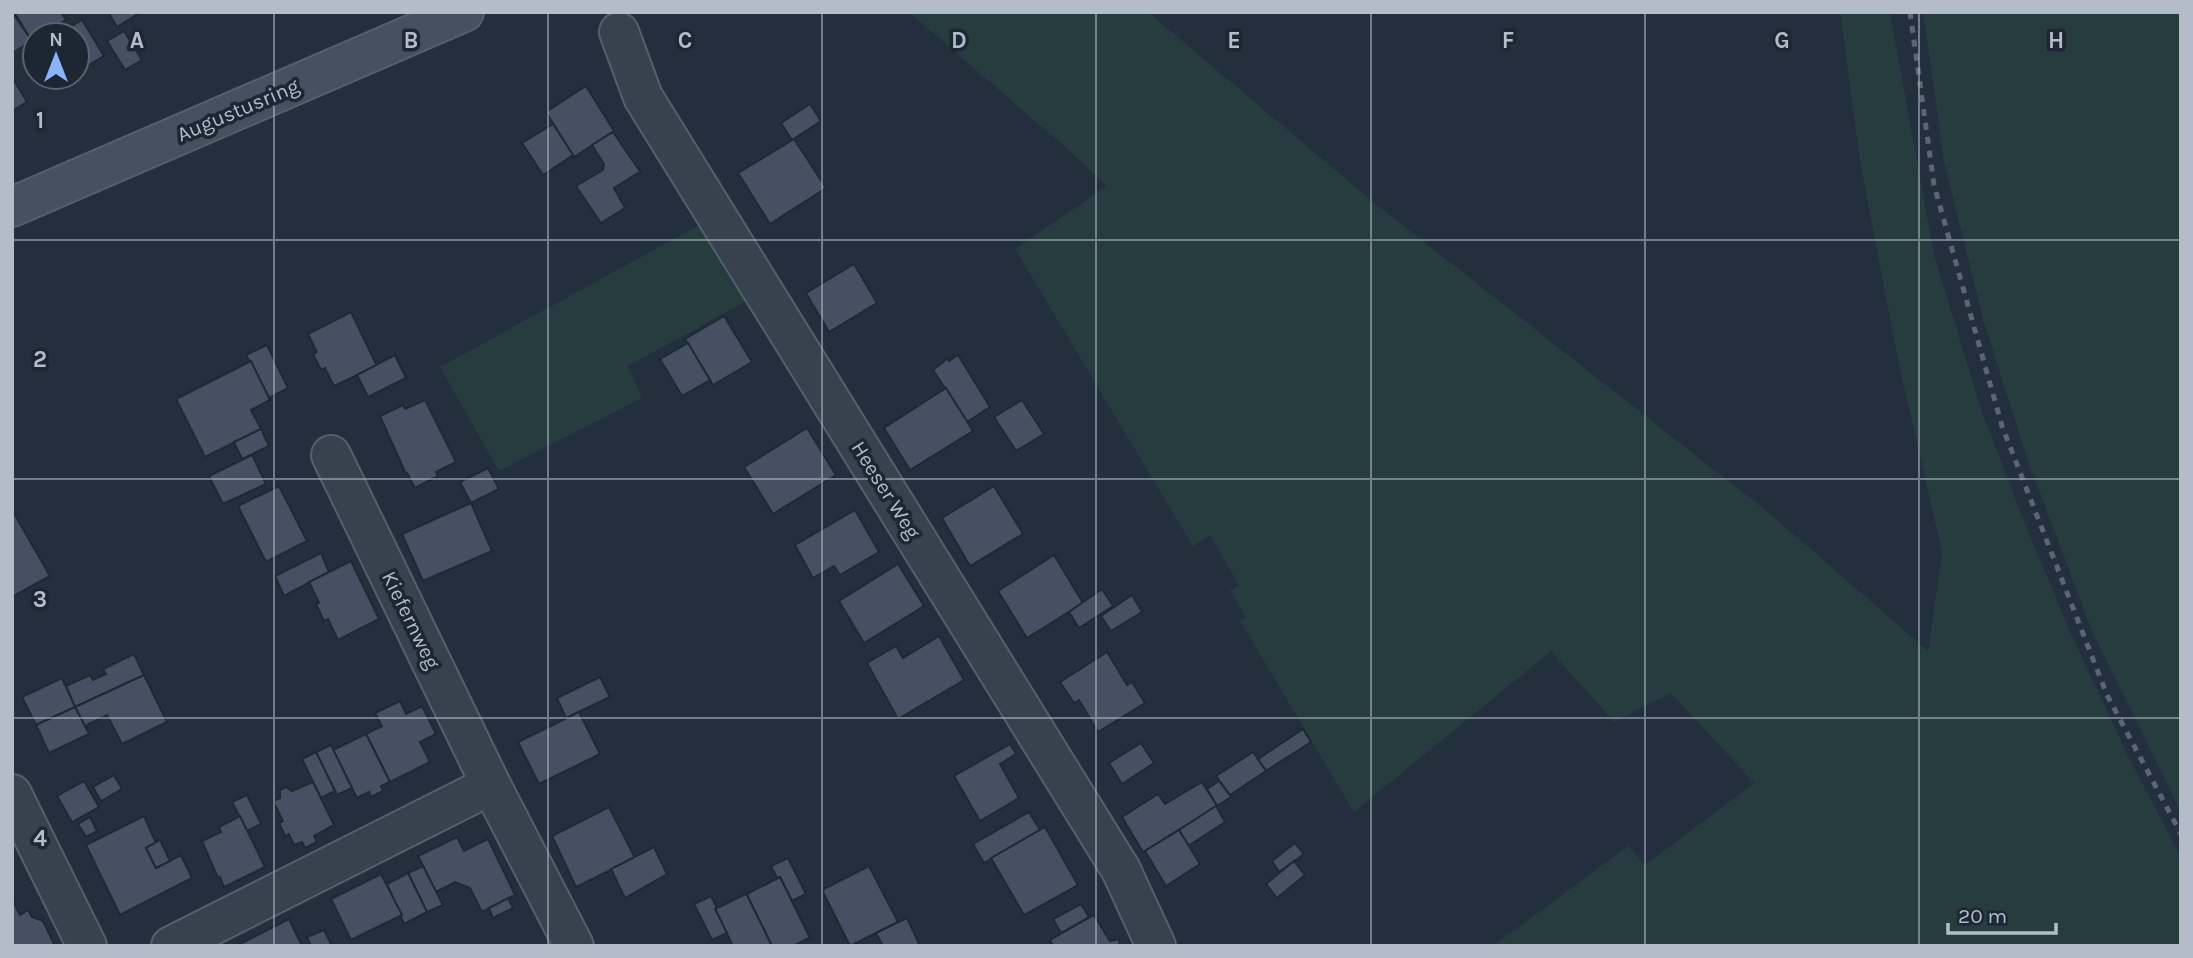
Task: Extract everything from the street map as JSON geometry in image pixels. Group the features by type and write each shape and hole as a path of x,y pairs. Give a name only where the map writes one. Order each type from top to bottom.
{"main road":[{"name":"Augustusring","path":"12,207 464,12"}],"street":[{"name":"Heeser Weg","path":"619,32 643,97 1121,870 1156,946"},
{"name":"Kiefernweg","path":"331,455 491,785 575,946"},
{"path":"171,946 491,785"},
{"path":"12,794 87,946"}],"green space":[{"path":"909,12 1148,12 1372,201 1769,513 1928,651 1942,552 1898,360 1860,161 1840,12 1890,12 1934,255 1982,412 2071,634 2129,758 2181,857 2181,946 1493,946 1628,846 1645,865 1754,783 1671,693 1614,722 1551,651 1354,812 1240,621 1246,617 1230,591 1239,585 1210,535 1193,546 1015,249 1107,186"},
{"path":"1923,12 2181,12 2181,812 2092,631 2027,458 1984,322 1944,161"},
{"path":"703,223 752,298 628,366 642,398 499,471 440,367"}],"building":[{"path":"12,12 21,25 21,48 12,53"},
{"path":"14,12 61,12 66,20 21,21 21,23"},
{"path":"108,12 141,12 117,27"},
{"path":"124,31 142,60 125,70 107,41"},
{"path":"91,35 104,56 91,64"},
{"path":"12,77 27,102 12,111"},
{"path":"586,86 614,131 574,157 546,112"},
{"path":"810,104 821,121 792,140 781,123"},
{"path":"553,124 573,155 543,175 522,143"},
{"path":"613,132 641,173 614,188 625,208 601,223 576,186 603,170 604,164 592,145"},
{"path":"794,139 826,188 770,224 738,173"},
{"path":"854,264 877,303 829,332 806,293"},
{"path":"351,312 377,366 334,386 325,368 321,370 313,354 317,352 308,334"},
{"path":"724,316 752,362 713,385 685,339"},
{"path":"688,343 710,380 682,396 660,359"},
{"path":"267,345 288,388 269,398 246,355"},
{"path":"395,355 406,378 368,397 357,375"},
{"path":"958,355 990,407 967,422 933,370 948,358 949,361"},
{"path":"251,361 270,400 251,410 261,429 205,457 176,399"},
{"path":"946,388 973,431 910,470 884,428"},
{"path":"425,400 456,462 436,472 438,476 415,488 380,416 403,405 405,409"},
{"path":"1022,400 1044,434 1016,451 994,417"},
{"path":"807,428 836,475 773,514 744,467"},
{"path":"261,429 269,446 242,459 234,442"},
{"path":"252,455 266,484 223,504 209,476"},
{"path":"488,468 499,489 471,503 460,482"},
{"path":"279,486 307,541 266,562 238,506"},
{"path":"994,486 1023,534 970,566 942,518"},
{"path":"471,503 492,551 423,581 402,534"},
{"path":"12,510 50,576 12,597"},
{"path":"855,510 879,552 840,575 834,566 813,578 795,545"},
{"path":"321,553 329,572 284,596 275,576"},
{"path":"1054,555 1083,603 1027,638 998,591"},
{"path":"351,561 379,619 338,640 328,619 324,621 309,582"},
{"path":"898,564 924,606 864,643 839,601"},
{"path":"1102,589 1113,606 1079,628 1069,612"},
{"path":"1132,595 1142,612 1111,631 1101,616"},
{"path":"939,636 964,680 898,719 867,663 896,646 903,658"},
{"path":"1107,652 1127,685 1132,682 1145,703 1098,732 1079,700 1074,703 1060,682"},
{"path":"134,654 144,675 75,707 66,686 90,675 93,680 106,674 103,669"},
{"path":"144,675 167,722 122,744 107,715 86,728 75,707"},
{"path":"600,677 610,697 566,718 557,698"},
{"path":"62,678 75,707 36,725 22,697"},
{"path":"400,701 406,714 422,706 436,734 420,742 430,762 390,782 366,734 382,726 375,713"},
{"path":"75,707 89,734 49,753 36,725"},
{"path":"579,712 600,754 539,784 518,742"},
{"path":"1303,729 1311,742 1266,771 1258,759"},
{"path":"366,734 390,782 381,786 383,791 371,797 369,792 357,798 333,750"},
{"path":"1141,743 1154,763 1122,784 1109,763"},
{"path":"1010,744 1016,754 1000,764 1019,798 980,821 954,776"},
{"path":"331,745 352,788 337,795 316,752"},
{"path":"316,752 335,791 321,798 302,759"},
{"path":"1253,752 1266,771 1230,795 1216,776"},
{"path":"114,775 122,789 101,801 93,787"},
{"path":"84,781 99,807 72,822 57,796"},
{"path":"1219,781 1231,797 1217,806 1207,789"},
{"path":"313,782 334,825 314,836 317,842 305,848 302,842 294,845 289,834 285,836 279,823 283,821 273,801 280,798 280,790 286,787 292,791"},
{"path":"1202,782 1217,806 1143,852 1122,817 1158,794 1165,804"},
{"path":"247,795 261,824 247,831 232,802"},
{"path":"1216,806 1225,822 1188,846 1179,830"},
{"path":"609,807 635,858 576,887 552,836"},
{"path":"1029,812 1040,830 984,863 973,844"},
{"path":"144,816 156,843 146,848 156,868 181,855 192,878 120,915 86,845"},
{"path":"240,816 265,867 224,887 202,841 221,832 219,827"},
{"path":"90,817 97,831 86,837 78,824"},
{"path":"1045,827 1078,885 1024,915 991,858"},
{"path":"1179,830 1200,864 1166,886 1145,851"},
{"path":"457,837 464,851 488,839 515,895 482,912 470,888 455,882 436,892 418,856"},
{"path":"160,840 170,861 156,868 146,848"},
{"path":"1295,843 1304,854 1279,872 1272,861"},
{"path":"654,847 667,874 625,898 611,869"},
{"path":"788,858 806,894 792,901 771,866"},
{"path":"1294,861 1305,875 1277,898 1266,884"},
{"path":"423,866 443,905 427,912 408,873"},
{"path":"869,866 898,922 850,946 822,890"},
{"path":"408,873 427,912 404,924 387,884"},
{"path":"381,874 402,915 351,940 331,899"},
{"path":"780,877 811,940 809,938 793,946 772,946 745,891 747,894"},
{"path":"745,891 772,946 733,946 715,909 746,894"},
{"path":"711,896 727,933 712,940 694,904"},
{"path":"508,898 513,908 493,918 489,908"},
{"path":"12,899 20,915 28,910 32,917 43,921 55,946 12,946"},
{"path":"1081,904 1089,917 1061,933 1053,919"},
{"path":"1094,915 1110,941 1119,939 1120,946 1053,946 1050,940"},
{"path":"907,918 920,946 883,946 876,933"},
{"path":"289,919 302,946 236,946"},
{"path":"324,930 332,946 311,946 307,937"}],"railway":[{"path":"1910,12 1934,185 2002,426 2107,695 2181,834"}]}
